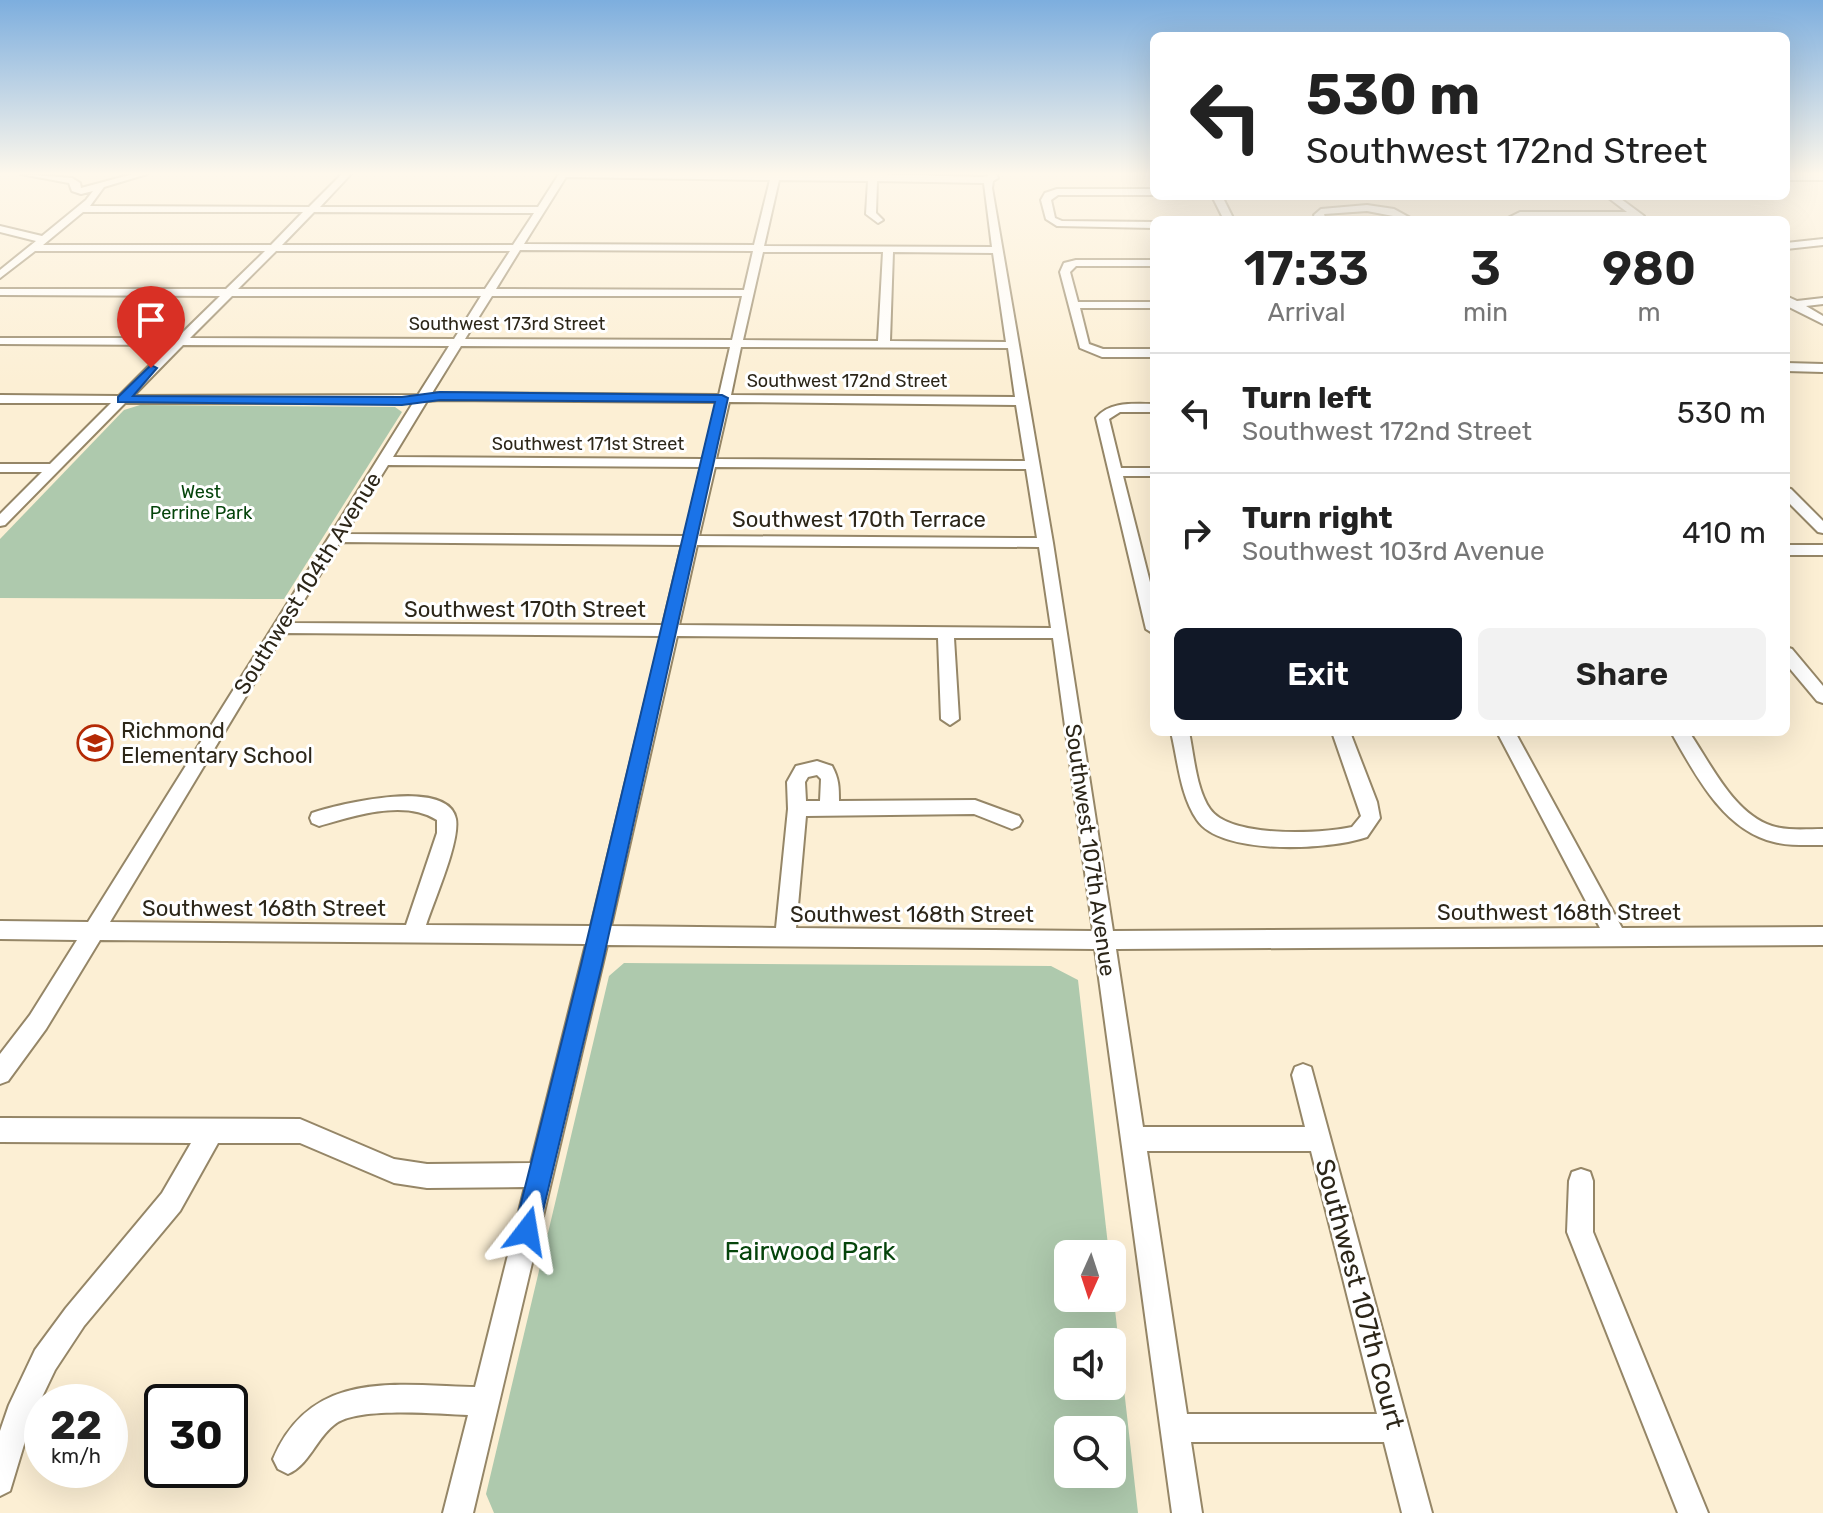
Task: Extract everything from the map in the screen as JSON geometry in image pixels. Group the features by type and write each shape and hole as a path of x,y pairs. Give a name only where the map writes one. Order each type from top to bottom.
{"street":[{"path":"0,275 35,245"},
{"path":"0,522 273,245"},
{"name":"Southwest 104th Avenue","path":"0,1073 38,1022 519,245"},
{"path":"458,1513 598,937 760,245"},
{"name":"Southwest 107th Avenue","path":"998,245 1060,633 1187,1513"},
{"path":"31,248 999,250"},
{"path":"884,344 888,249"},
{"path":"1150,263 1068,265 1065,272 1082,343 1092,351 1150,353"},
{"path":"0,292 747,293"},
{"path":"1790,303 1823,301"},
{"path":"1790,303 1823,321"},
{"path":"1073,305 1150,305"},
{"name":"Southwest 173rd Street","path":"0,341 1015,345"},
{"path":"1790,367 1823,368"},
{"name":"Southwest 172nd Street","path":"0,399 402,401 422,398 722,398 1023,401"},
{"path":"1150,408 1122,408 1106,412 1102,424 1150,613"},
{"name":"Southwest 171st Street","path":"383,461 1033,465"},
{"path":"0,468 54,468"},
{"path":"1115,472 1150,472"},
{"path":"1790,496 1823,529"},
{"name":"Southwest 170th Terrace","path":"335,538 1046,543"},
{"path":"1790,550 1823,550"},
{"name":"Southwest 170th Street","path":"279,628 1060,633"},
{"path":"946,634 950,719"},
{"path":"1790,658 1823,697"},
{"path":"1181,736 1197,803 1204,817 1218,830 1244,837 1328,838 1354,835 1365,829 1371,818 1342,736"},
{"path":"1508,736 1615,936"},
{"path":"1683,736 1733,808 1756,828 1788,837 1823,837"},
{"path":"785,937 799,773 817,768 826,771 830,779 829,808"},
{"path":"319,818 366,805 393,805 431,807 448,819 447,833 413,933"},
{"path":"797,809 975,807 1012,821"},
{"name":"Southwest 168th Street","path":"0,930 1104,940 1823,936"},
{"name":"Southwest 107th Court","path":"1303,1075 1417,1513"},
{"path":"0,1130 212,1129 309,1133 382,1167 417,1175 540,1175"},
{"path":"0,1481 19,1415 45,1360 75,1317 171,1202 212,1129"},
{"path":"1134,1139 1320,1139"},
{"path":"1581,1181 1580,1232 1693,1513"},
{"path":"288,1459 326,1412 339,1407 366,1401 485,1401"},
{"path":"1174,1428 1395,1428"}],"green space":[{"name":"West Perrine Park","path":"140,405 395,407 402,412 284,599 0,598 0,539 124,410"},
{"name":"Fairwood Park","path":"624,963 1051,966 1078,980 1107,1240 1054,1240 1054,1312 1115,1312 1117,1328 1054,1328 1054,1400 1125,1400 1138,1513 494,1513 486,1494 609,976"}],"place":[{"name":"Richmond Elementary School","path":"95,743"}],"route":[{"path":"151,368 123,399 402,401 440,396 722,398 592,965 527,1231"}]}
